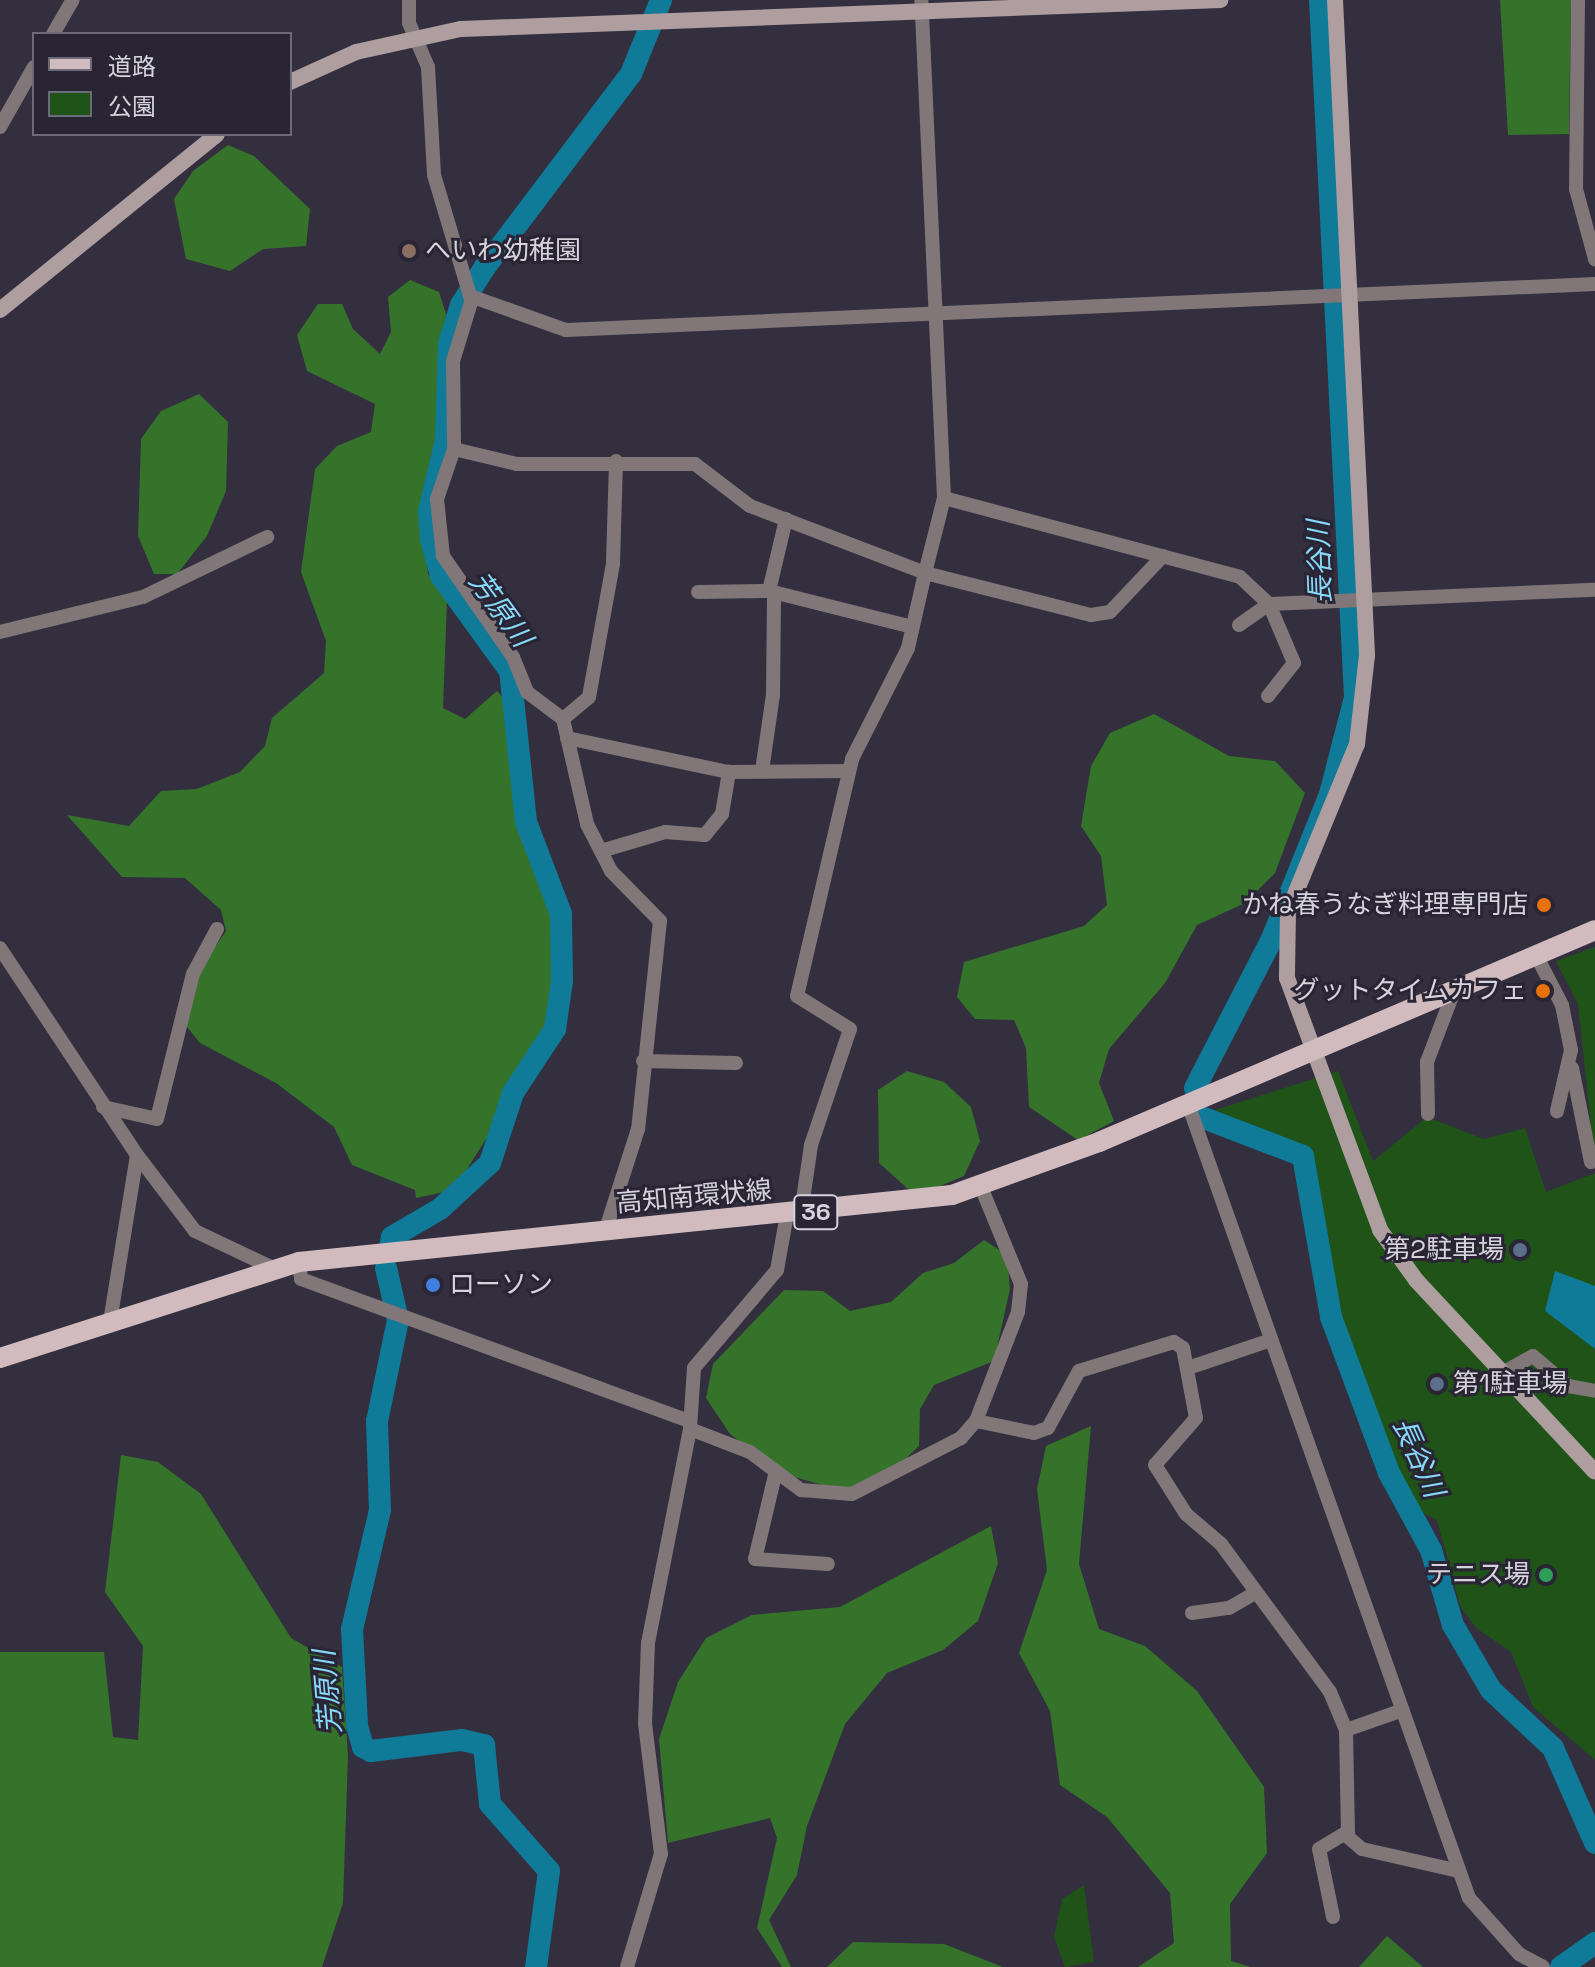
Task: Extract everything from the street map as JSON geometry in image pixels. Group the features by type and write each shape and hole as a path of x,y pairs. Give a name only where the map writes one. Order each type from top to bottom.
{"main road":[{"name":"高知南環状線","path":"0,1358 299,1262 908,1203 981,1187 1311,1053 1595,930"}],"street":[{"path":"54,32 73,0"},
{"path":"409,0 414,35 428,67 434,175 469,292 450,383 454,449 437,499 443,556 513,657 527,692 563,719 576,792 601,851 634,900 660,921 638,1129 605,1232"},
{"path":"292,81 414,35 921,5 1220,0"},
{"path":"1335,0 1342,295 1357,600 1367,655 1357,744 1284,931 1287,978 1311,1053 1380,1230 1595,1472"},
{"path":"1578,0 1576,189 1595,259"},
{"path":"627,1967 661,1854 645,1724 648,1643 700,1355 777,1270 811,1145 850,1029 797,996 848,771 912,627 944,498 921,5"},
{"path":"1577,68 1595,67"},
{"path":"0,127 32,71"},
{"path":"0,310 215,136"},
{"path":"469,292 566,330 1595,284"},
{"path":"454,449 517,464 616,461 695,464 750,506 925,573 1091,615 1110,612 1163,556"},
{"path":"563,719 589,697 613,563 616,461"},
{"path":"944,498 1240,577 1269,604 1294,663 1268,696"},
{"path":"762,771 773,695 771,592 786,519"},
{"path":"0,632 143,597 267,537"},
{"path":"1239,625 1269,604 1595,590"},
{"path":"698,592 771,592 912,627"},
{"path":"567,738 729,772 848,771"},
{"path":"601,851 665,832 705,835 722,814 729,772"},
{"path":"103,1107 157,1119 193,974 217,929"},
{"path":"0,948 103,1107 195,1231 273,1268"},
{"path":"1536,955 1562,1005 1591,1162"},
{"path":"1428,1114 1427,1062 1454,991"},
{"path":"643,1061 736,1063"},
{"path":"1557,1111 1555,1096 1572,1068"},
{"path":"1188,1104 1459,1871 1489,1925 1543,1967"},
{"path":"110,1322 137,1155"},
{"path":"299,1262 301,1279 689,1424 750,1452 812,1494 852,1494 961,1438 976,1421 1018,1312 1021,1284 981,1187"},
{"path":"1188,1368 1271,1340"},
{"path":"976,1421 1034,1433 1048,1428 1079,1371 1157,1343 1183,1348 1196,1418 1155,1465 1186,1514 1221,1544 1330,1692 1346,1730 1347,1832 1362,1849 1459,1871"},
{"path":"1504,1372 1533,1356 1568,1386 1595,1391"},
{"path":"776,1471 755,1559 828,1564"},
{"path":"1192,1613 1229,1608 1255,1593"},
{"path":"1346,1730 1403,1710"},
{"path":"1333,1917 1319,1849 1347,1832"}],"green space":[{"path":"1500,0 1571,0 1569,134 1508,135"},
{"path":"228,145 254,156 310,209 306,246 263,249 230,271 186,259 174,199 193,171"},
{"path":"410,280 439,292 446,314 440,434 424,525 428,574 447,600 443,708 465,719 497,691 510,705 535,841 555,874 568,946 561,995 525,1077 454,1190 416,1198 415,1190 352,1165 334,1127 276,1083 200,1043 183,1022 197,974 226,931 221,910 185,878 122,877 67,815 129,826 161,791 197,789 240,772 265,746 272,718 324,673 326,641 301,572 315,469 337,446 371,432 375,404 307,371 297,335 318,304 342,304 353,329 380,354 391,332 388,297"},
{"path":"199,394 228,422 226,491 207,536 177,574 154,574 138,536 141,439 161,411"},
{"path":"1154,714 1229,756 1275,761 1305,793 1275,873 1245,903 1197,925 1165,983 1109,1049 1099,1083 1114,1121 1078,1140 1029,1107 1026,1048 1014,1020 975,1019 957,997 964,962 1084,926 1107,905 1101,856 1081,826 1091,766 1110,733"},
{"path":"1595,947 1595,1165 1578,1004 1556,961"},
{"path":"907,1071 944,1082 971,1107 980,1141 964,1176 916,1196 879,1163 878,1090"},
{"path":"1338,1071 1373,1161 1427,1117 1484,1139 1525,1128 1546,1192 1595,1173 1595,1760 1533,1707 1511,1652 1476,1628 1460,1606 1437,1520 1407,1505 1337,1315 1308,1149 1215,1110"},
{"path":"984,1240 1007,1255 1010,1289 994,1361 934,1385 920,1409 919,1446 896,1468 860,1488 822,1485 784,1474 730,1434 706,1398 713,1364 784,1290 823,1291 850,1311 891,1302 923,1273 954,1263"},
{"path":"1091,1426 1079,1564 1099,1629 1145,1646 1197,1691 1264,1787 1267,1853 1230,1904 1231,1961 1251,1967 1138,1967 1174,1943 1170,1893 1107,1817 1060,1785 1050,1711 1019,1653 1047,1570 1037,1489 1046,1446"},
{"path":"121,1455 158,1462 201,1494 291,1638 342,1667 348,1756 343,1903 322,1967 0,1967 0,1652 104,1652 113,1737 138,1740 143,1646 105,1592"},
{"path":"991,1526 998,1563 978,1621 943,1650 887,1673 845,1724 807,1826 797,1875 769,1920 791,1967 782,1967 757,1928 777,1838 770,1818 668,1843 659,1739 678,1682 706,1638 752,1615 840,1607"},
{"path":"1084,1885 1094,1962 1065,1967 1054,1937 1062,1899"},
{"path":"1387,1936 1423,1967 1359,1967"},
{"path":"853,1942 944,1944 1003,1967 827,1967"}],"water":[{"path":"1555,1271 1595,1286 1595,1349 1545,1311"}],"waterway":[{"name":"芳原川","path":"390,1249 392,1237 440,1209 490,1163 513,1093 555,1029 562,981 561,914 526,822 510,671 441,576 431,539 429,511 446,440 449,344 461,305 485,267 631,74 661,0"},
{"name":"長谷川","path":"1195,1088 1271,941 1330,794 1355,697 1320,0"},
{"name":"長谷川","path":"1204,1118 1303,1156 1331,1317 1389,1473 1431,1550 1453,1625 1491,1690 1553,1748 1595,1843"},
{"name":"芳原川","path":"386,1268 398,1320 377,1421 380,1510 352,1629 357,1726 363,1747 371,1751 462,1740 484,1745 490,1804 549,1871 536,1967"},
{"name":"長谷川","path":"1561,1967 1595,1943"}],"place":[{"name":"へいわ幼稚園","path":"409,251"},
{"name":"かね春うなぎ料理専門店","path":"1544,905"},
{"name":"グットタイムカフェ","path":"1543,991"},
{"name":"第2駐車場","path":"1520,1250"},
{"name":"ローソン","path":"433,1285"},
{"name":"第1駐車場","path":"1437,1384"},
{"name":"テニス場","path":"1546,1575"}]}
